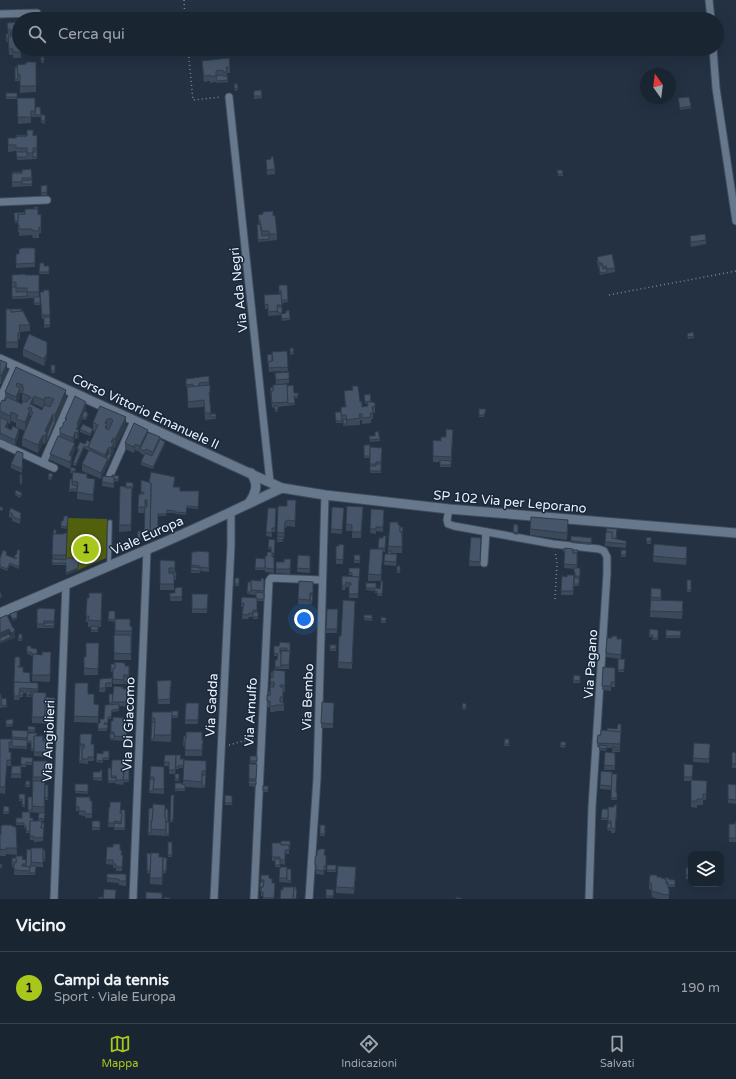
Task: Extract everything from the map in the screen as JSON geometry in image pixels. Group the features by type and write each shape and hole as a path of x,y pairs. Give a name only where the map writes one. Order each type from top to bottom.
{"street":[{"path":"709,0 710,12"},
{"path":"0,14 12,14"},
{"path":"714,56 716,88 736,221"},
{"name":"Via Ada Negri","path":"229,97 270,482"},
{"path":"0,202 47,200"},
{"name":"Corso Vittorio Emanuele II","path":"0,359 282,488"},
{"path":"0,399 15,366"},
{"path":"43,463 74,392"},
{"path":"110,475 134,421"},
{"path":"0,444 54,468"},
{"path":"249,504 256,489 255,479 251,473"},
{"name":"Viale Europa","path":"0,614 147,550 282,488"},
{"name":"SP 102 Via per Leporano","path":"282,488 325,495 449,509 736,533"},
{"name":"Via Bembo","path":"309,899 317,778 325,495"},
{"name":"Via Pagano","path":"449,509 447,520 448,524 454,526 554,544 599,549 604,551 607,557 604,628 592,807 589,899"},
{"name":"Via Gadda","path":"214,899 231,512"},
{"path":"484,563 486,532"},
{"name":"Via Di Giacomo","path":"133,899 147,550"},
{"name":"Via Arnulfo","path":"254,899 269,581 271,578 322,580"},
{"name":"Via Angiolieri","path":"54,899 66,584"}],"lane":[{"path":"109,566 110,522"}],"path":[{"path":"184,0 185,12"},
{"path":"189,56 194,100 229,97"},
{"path":"609,295 736,271"},
{"path":"554,544 556,553 555,600"},
{"path":"221,747 253,739 262,732"}],"green space":[{"path":"68,518 107,519 106,558 66,575"}],"building":[{"path":"7,23 12,23 12,49 9,49 8,36 11,36 11,30 8,30"},
{"path":"6,34 11,34 11,36 8,36 8,40 6,40"},
{"path":"41,57 44,57 44,61 41,61"},
{"path":"229,58 230,67 226,67 227,72 223,72 223,70 216,71 216,76 204,76 202,61"},
{"path":"26,62 36,62 36,86 20,86 20,74 18,75 17,65 26,64"},
{"path":"15,67 17,67 18,79 15,79"},
{"path":"216,76 227,76 228,80 217,81"},
{"path":"234,84 237,84 238,88 235,89"},
{"path":"261,90 262,96 254,96 254,91"},
{"path":"6,93 17,93 17,97 6,97"},
{"path":"689,97 691,106 680,108 678,98"},
{"path":"17,98 35,98 35,111 31,111 31,117 18,117"},
{"path":"36,107 40,107 41,115 35,115"},
{"path":"41,115 45,115 45,122 43,122 43,120 41,121"},
{"path":"27,130 33,130 33,136 37,135 37,148 33,148 33,153 27,153 27,148 16,148 16,145 8,145 8,138 27,136"},
{"path":"27,135 27,136 16,136"},
{"path":"16,152 27,152 27,157 17,157"},
{"path":"33,152 37,152 37,157 33,157"},
{"path":"273,156 275,169 267,170 266,160 271,159"},
{"path":"31,169 32,178 22,178 22,182 12,182 12,173 22,173 22,170"},
{"path":"557,170 562,170 563,174 558,174"},
{"path":"32,180 32,184 22,184 22,181"},
{"path":"47,185 47,192 41,193 41,186"},
{"path":"25,209 38,209 38,215 41,214 41,227 39,227 39,231 33,231 32,229 19,229 18,214 25,214"},
{"path":"273,211 273,216 275,215 277,234 269,234 269,231 262,231 258,215 263,214 263,212"},
{"path":"25,212 25,214 18,214 18,221 15,221 14,213"},
{"path":"260,224 262,236 269,235 269,239 258,240 257,225"},
{"path":"705,234 706,240 691,242 690,236"},
{"path":"35,248 35,263 16,264 16,254 19,254 19,249"},
{"path":"612,254 615,268 607,269 606,266 603,267 602,263 599,263 597,257"},
{"path":"40,263 44,263 44,266 49,266 49,272 39,272"},
{"path":"602,265 603,269 606,268 607,272 600,273 599,266"},
{"path":"12,275 39,275 39,292 27,292 27,288 16,288 16,282 12,282"},
{"path":"279,285 287,285 288,300 281,300 281,290 279,291"},
{"path":"12,287 16,287 16,292 27,292 27,296 12,297"},
{"path":"43,290 49,290 50,315 42,315 40,292 44,292"},
{"path":"281,294 282,305 277,305 278,311 268,312 268,304 265,305 264,295"},
{"path":"34,297 40,297 40,303 34,303"},
{"path":"277,307 282,307 282,313 278,313"},
{"path":"6,309 11,309 11,312 23,311 30,325 19,325 20,333 18,333 18,342 6,342"},
{"path":"11,309 21,309 22,311 11,312"},
{"path":"289,310 290,318 282,319 281,314 286,313 286,311"},
{"path":"44,317 50,317 50,325 44,325"},
{"path":"693,332 694,336 688,337 687,334"},
{"path":"29,334 47,342 47,353 44,359 23,349"},
{"path":"290,348 293,348 294,352 290,352"},
{"path":"287,351 288,367 269,368 268,362 273,361 272,352"},
{"path":"272,354 272,361 268,362 268,364 267,355"},
{"path":"0,360 7,363 1,376 0,375"},
{"path":"51,365 55,365 55,371 51,371"},
{"path":"16,367 66,390 55,415 53,414 45,431 47,432 45,436 43,435 38,445 22,438 33,412 31,411 32,408 29,407 28,409 30,410 25,422 16,419 18,415 11,412 10,416 0,411 2,400 5,401 7,397 22,404 23,401 27,402 31,397 22,393 24,388 22,387 23,385 17,383 16,386 20,388 16,397 5,392","holes":["34,396 44,400 45,397 54,399 50,407 44,405 42,410 30,404"]},
{"path":"289,372 289,379 276,380 275,373"},
{"path":"209,376 209,382 199,383 199,386 193,387 193,384 186,385 186,379"},
{"path":"287,384 288,402 272,403 271,391 273,391 273,385"},
{"path":"210,385 209,392 211,413 205,413 204,400 188,402 187,387"},
{"path":"293,385 294,393 298,393 298,396 294,396 295,403 288,404 287,386"},
{"path":"352,386 358,386 362,407 368,406 367,402 375,403 375,406 372,407 373,413 370,413 371,417 362,418 362,414 359,414 360,418 347,420 346,415 341,415 341,407 346,407 344,391 353,390"},
{"path":"370,394 371,401 365,402 364,395"},
{"path":"75,396 86,402 77,424 78,426 76,429 79,430 77,433 75,432 73,438 60,433 60,428 67,419 65,419"},
{"path":"100,406 126,417 115,439 113,438 111,442 114,443 111,448 109,447 105,455 88,447 98,425 93,422","holes":["110,418 113,420 109,430 105,428 107,419"]},
{"path":"274,406 278,406 278,409 275,410"},
{"path":"479,409 486,409 484,415 479,415"},
{"path":"84,411 88,413 86,418 82,417"},
{"path":"335,412 341,412 342,421 336,421"},
{"path":"210,414 216,414 216,417 211,417"},
{"path":"0,417 8,421 5,427 11,430 13,426 19,429 15,440 0,433"},
{"path":"346,419 347,424 343,424 343,420"},
{"path":"53,420 55,422 48,439 47,434"},
{"path":"134,423 148,430 140,446 135,444 134,447 125,443"},
{"path":"83,424 93,429 90,434 80,429"},
{"path":"446,429 453,430 451,457 433,456 433,440 441,441 441,437 446,437"},
{"path":"378,431 380,439 370,440 369,436 375,436 375,432"},
{"path":"148,432 160,437 153,452 146,449 145,451 140,449"},
{"path":"58,436 75,443 69,455 72,457 70,462 50,454"},
{"path":"160,439 165,442 153,467 141,462 145,453 152,456"},
{"path":"87,440 90,442 89,448 84,446 76,464 73,463 79,449 77,448 80,442 85,444"},
{"path":"364,445 370,445 370,456 364,456"},
{"path":"370,447 382,448 381,462 370,464"},
{"path":"89,450 108,459 101,473 82,464"},
{"path":"17,451 23,453 22,469 11,464"},
{"path":"109,453 111,454 108,463 108,459 106,458"},
{"path":"440,460 451,461 451,465 440,465"},
{"path":"376,464 381,464 381,471 370,471 370,466 376,466"},
{"path":"71,467 76,469 75,471 70,471"},
{"path":"73,472 87,474 87,478 95,479 93,495 77,492 78,482 72,481"},
{"path":"151,472 175,477 173,487 180,487 180,491 199,491 198,507 187,506 186,513 167,510 166,514 158,514 158,528 155,528 156,534 150,536 151,483 149,482"},
{"path":"49,473 53,474 51,478 48,477"},
{"path":"20,474 22,475 22,484 20,484"},
{"path":"112,475 119,476 118,480 114,479"},
{"path":"103,476 114,477 114,484 102,482"},
{"path":"70,479 72,479 72,485 77,486 77,489 69,490"},
{"path":"141,480 151,483 150,532 144,534 145,507 138,507 139,494 144,494 144,492 141,492","holes":["145,500 147,500 147,507 145,506"]},
{"path":"126,482 133,483 133,487 126,487"},
{"path":"120,486 132,488 131,525 119,525"},
{"path":"16,490 22,493 20,496 15,493"},
{"path":"287,500 296,500 295,521 287,520 285,522 284,533 277,532 278,506 287,506"},
{"path":"347,506 363,507 361,532 352,532 352,525 346,524"},
{"path":"332,507 344,508 342,530 331,529"},
{"path":"11,508 21,513 20,520 12,516 13,514 9,512"},
{"path":"268,508 276,508 275,528 272,528 272,533 266,532"},
{"path":"371,509 384,510 383,527 370,529"},
{"path":"64,516 68,516 67,527 61,526 61,521 63,521"},
{"path":"531,517 568,520 567,533 530,529"},
{"path":"390,522 398,522 398,525 400,525 400,532 402,532 402,547 388,546"},
{"path":"514,524 518,525 518,533 513,532"},
{"path":"400,527 403,527 402,536 402,532 400,532"},
{"path":"607,528 617,529 616,539 612,538 612,532 606,532"},
{"path":"54,529 56,530 56,534 53,534"},
{"path":"138,531 141,531 140,539 137,540"},
{"path":"606,532 612,532 612,538 626,541 626,544 605,542"},
{"path":"67,533 66,555 52,555 53,534"},
{"path":"383,536 386,536 385,548 378,548 379,538 383,538"},
{"path":"571,536 592,538 591,543 571,541"},
{"path":"277,537 283,537 283,540 277,539"},
{"path":"471,537 481,538 480,562 469,561"},
{"path":"651,537 651,541 647,542 646,538"},
{"path":"269,539 275,540 274,554 271,552 271,547 268,547"},
{"path":"339,544 344,545 343,560 336,559 336,546 339,546"},
{"path":"654,544 687,547 686,559 653,556"},
{"path":"565,548 573,549 573,553 577,553 577,565 564,564"},
{"path":"370,549 383,549 381,575 368,574"},
{"path":"3,550 7,552 6,555 16,559 17,558 14,557 17,550 20,550 19,567 10,563 7,569 0,566 0,558"},
{"path":"573,550 578,550 577,555 577,553 573,553"},
{"path":"621,550 626,550 626,555 621,555"},
{"path":"192,552 209,552 209,568 191,565"},
{"path":"267,552 272,552 272,557 274,557 274,569 265,568 265,556 267,556"},
{"path":"385,554 397,554 396,562 384,561"},
{"path":"298,555 310,556 310,569 297,568"},
{"path":"354,555 360,555 360,561 354,560"},
{"path":"66,558 79,558 78,568 66,573 66,563 52,563 52,559 66,560"},
{"path":"256,558 265,559 265,568 255,568"},
{"path":"284,559 291,559 290,569 276,569 276,562 284,562"},
{"path":"160,560 175,561 175,568 169,568 169,573 174,573 174,584 160,584"},
{"path":"397,566 400,566 400,571 397,571"},
{"path":"191,567 200,568 200,571 191,570"},
{"path":"349,568 360,568 359,579 359,577 352,577 352,573 349,572"},
{"path":"574,568 580,568 580,576 575,576"},
{"path":"169,572 176,572 176,577 174,577 174,573"},
{"path":"567,575 574,575 573,591 561,591 562,576 567,577"},
{"path":"342,576 359,577 358,594 349,594 349,585 351,585 351,583 346,582 345,586 342,586"},
{"path":"235,578 239,578 239,584 235,584"},
{"path":"261,578 264,579 264,591 251,590 251,580 261,581"},
{"path":"574,578 579,578 579,584 574,584"},
{"path":"687,580 691,580 691,590 687,590"},
{"path":"299,581 313,582 313,593 310,593 310,600 298,599"},
{"path":"381,581 383,581 382,594 377,594 375,588 366,588 366,583 376,583 376,588 380,589"},
{"path":"248,582 251,582 251,592 247,592"},
{"path":"182,587 182,597 170,597 170,593 175,593 175,588"},
{"path":"651,588 661,589 661,598 651,597"},
{"path":"256,592 264,593 264,599 257,599"},
{"path":"89,593 102,593 101,621 88,620 89,616 86,616 87,598 89,598"},
{"path":"192,594 208,594 207,609 192,609"},
{"path":"310,595 313,595 312,602 310,602"},
{"path":"242,597 257,598 257,610 253,610 253,613 249,613 248,615 242,614 244,603 241,603"},
{"path":"343,600 355,601 352,663 338,662"},
{"path":"651,600 683,601 682,612 650,611"},
{"path":"37,609 55,609 54,621 44,621 44,624 37,624"},
{"path":"327,609 338,609 337,629 326,629"},
{"path":"17,611 17,618 12,619 10,614"},
{"path":"109,611 115,611 115,620 108,619"},
{"path":"253,612 258,612 258,617 253,617"},
{"path":"7,615 15,631 11,633 9,629 0,633 0,618"},
{"path":"364,615 372,615 372,619 364,618"},
{"path":"381,617 386,618 386,621 381,621"},
{"path":"115,619 130,619 132,631 115,631"},
{"path":"44,623 54,623 54,626 44,626"},
{"path":"91,626 98,627 98,630 91,630"},
{"path":"650,629 658,630 658,638 652,638 653,635 649,635"},
{"path":"666,630 681,631 680,636 666,636"},
{"path":"9,634 11,637 0,642 0,638"},
{"path":"19,634 22,634 22,639 18,639"},
{"path":"114,635 131,635 131,654 114,653"},
{"path":"612,636 617,636 617,639 622,639 621,655 606,653 607,638 612,638"},
{"path":"280,642 290,643 290,651 287,651 287,648 280,648 281,667 275,667 275,660 277,660 278,654 274,653 274,646 279,646"},
{"path":"86,643 99,643 98,669 84,668"},
{"path":"330,645 336,645 336,649 330,649"},
{"path":"27,646 37,649 37,654 27,652"},
{"path":"281,651 290,651 289,665 281,665"},
{"path":"42,652 51,652 50,675 32,675 33,654 42,655"},
{"path":"15,657 20,657 20,666 18,667 23,667 23,672 30,673 30,683 14,682"},
{"path":"618,659 625,659 624,670 618,670"},
{"path":"115,662 125,663 125,666 129,666 129,675 124,675 124,680 113,679 113,668 115,668"},
{"path":"111,664 115,664 115,668 113,668 113,670 111,670"},
{"path":"603,667 615,668 615,682 611,682 611,686 602,686"},
{"path":"273,670 285,671 285,685 280,685 280,687 283,687 283,697 280,697 280,702 284,703 284,705 270,706 270,701 267,701 267,695 270,695 270,687 274,687 274,682 270,682 271,677 273,677"},
{"path":"574,675 580,676 580,681 573,680"},
{"path":"124,677 129,677 129,682 124,682"},
{"path":"112,678 112,683 106,683 105,688 99,688 100,679"},
{"path":"171,680 170,699 158,700 157,681"},
{"path":"14,682 38,683 38,689 20,688 19,696 14,696"},
{"path":"75,683 88,683 88,694 94,694 94,704 99,705 98,717 74,716"},
{"path":"114,686 123,687 123,689 130,689 130,695 127,695 126,702 112,702"},
{"path":"20,691 23,691 23,695 20,695"},
{"path":"27,691 30,691 30,695 26,695"},
{"path":"31,691 37,692 33,692 33,695 31,695"},
{"path":"33,692 46,693 45,717 32,717"},
{"path":"1,694 2,704 0,704"},
{"path":"109,694 113,694 112,703 109,703"},
{"path":"45,697 55,698 54,722 45,721"},
{"path":"127,697 130,697 129,705 126,705"},
{"path":"6,698 7,705 2,706 1,699"},
{"path":"322,702 334,703 333,724 321,723"},
{"path":"186,703 199,703 198,720 185,720"},
{"path":"463,703 466,704 466,708 462,707"},
{"path":"119,704 119,709 112,710 111,717 108,717 108,723 104,723 108,725 107,729 98,729 100,719 104,719 105,705"},
{"path":"172,711 178,711 178,716 171,716"},
{"path":"152,712 172,712 171,735 154,735 155,718 152,718"},
{"path":"113,717 124,718 124,730 127,730 126,737 114,736 114,732 111,732 111,721 113,721"},
{"path":"13,719 13,724 6,725 6,720"},
{"path":"124,719 127,719 127,730 124,730"},
{"path":"152,722 155,722 154,739 151,739"},
{"path":"618,724 621,724 621,732 607,731 607,728 617,729"},
{"path":"28,726 35,727 35,730 28,730"},
{"path":"12,730 28,731 27,738 12,737"},
{"path":"601,730 621,732 620,744 597,743 598,735 601,735"},
{"path":"186,732 202,732 202,750 185,750"},
{"path":"28,733 37,733 36,736 34,736 34,749 31,749 31,741 27,741"},
{"path":"80,734 92,734 91,744 94,744 94,757 82,759 82,748 84,748 84,744 80,744"},
{"path":"110,734 114,734 114,739 110,738"},
{"path":"34,736 43,736 43,741 50,741 49,752 34,752"},
{"path":"184,736 186,736 185,744 183,743"},
{"path":"0,739 12,739 12,742 9,742 11,760 7,760 5,787 0,787"},
{"path":"12,739 27,740 27,747 12,746"},
{"path":"43,739 50,739 50,741 43,741"},
{"path":"505,739 509,739 509,744 504,744"},
{"path":"561,742 566,742 565,746 560,745"},
{"path":"694,743 710,744 709,759 693,758"},
{"path":"599,745 607,746 606,749 599,748"},
{"path":"80,746 84,746 84,748 82,748 82,761 79,761"},
{"path":"612,747 620,748 620,750 612,749"},
{"path":"103,751 109,751 109,758 103,758 103,761 96,760 97,753 103,754"},
{"path":"605,752 615,753 615,766 604,765"},
{"path":"732,752 736,753 736,764 732,764"},
{"path":"165,755 176,755 175,770 169,770 169,762 164,762"},
{"path":"176,755 181,755 180,759 184,759 183,766 179,765 179,767 176,767"},
{"path":"250,756 257,756 257,761 250,761"},
{"path":"21,757 33,758 32,763 26,762 26,765 21,764"},
{"path":"112,760 123,760 123,763 125,763 123,780 116,780 116,776 111,776"},
{"path":"184,760 206,761 206,771 202,771 202,782 183,780"},
{"path":"33,761 47,761 46,769 49,769 48,777 33,777"},
{"path":"47,763 49,763 49,769 46,769"},
{"path":"249,764 257,764 256,779 249,779"},
{"path":"684,764 693,765 692,777 684,777"},
{"path":"12,766 21,766 21,774 11,774"},
{"path":"151,766 164,767 164,789 153,789 154,777 150,777"},
{"path":"108,768 111,768 111,778 116,778 116,781 108,781"},
{"path":"125,768 129,768 129,780 123,780"},
{"path":"100,770 102,770 102,778 93,778 93,772 100,772"},
{"path":"601,771 612,772 612,786 600,785"},
{"path":"175,774 179,774 179,779 175,779"},
{"path":"612,774 617,774 617,798 611,798"},
{"path":"202,775 206,775 205,786 202,786"},
{"path":"150,779 154,779 153,791 149,791"},
{"path":"691,780 707,781 706,794 703,794 703,799 691,801"},
{"path":"26,781 30,781 30,785 25,785"},
{"path":"33,781 45,781 44,807 32,806"},
{"path":"249,781 256,781 256,784 249,784"},
{"path":"175,783 182,783 185,785 185,789 175,789"},
{"path":"75,784 88,784 88,792 75,791"},
{"path":"728,784 736,785 736,800 728,799"},
{"path":"45,785 48,785 48,798 45,798"},
{"path":"263,786 268,786 268,790 263,790"},
{"path":"19,794 25,794 25,805 22,805 22,799 19,799"},
{"path":"171,795 174,795 173,820 170,820"},
{"path":"225,795 232,796 232,803 225,803"},
{"path":"28,797 32,797 32,810 28,810"},
{"path":"76,797 90,797 90,801 92,801 92,814 85,814 85,811 79,811 79,807 76,806"},
{"path":"110,802 121,802 121,822 114,821 114,823 108,823"},
{"path":"153,804 165,805 166,830 151,829"},
{"path":"614,805 617,805 615,829 611,828 611,821 608,821 608,807 614,807"},
{"path":"4,806 9,807 9,812 3,812"},
{"path":"149,808 153,808 151,833 148,833"},
{"path":"165,809 168,809 168,822 166,822 165,818"},
{"path":"602,809 608,809 608,818 601,818"},
{"path":"121,810 125,810 125,828 114,828 114,823 121,824"},
{"path":"22,812 30,812 30,818 33,818 33,821 30,821 30,831 26,831 26,826 24,826 24,823 16,823 16,818 22,818"},
{"path":"39,813 45,813 44,819 38,818"},
{"path":"30,821 42,821 41,828 44,828 43,837 36,838 34,836 30,836"},
{"path":"92,821 100,821 100,828 92,827"},
{"path":"166,822 169,822 169,834 166,834"},
{"path":"735,822 736,838 729,838 729,824 735,824"},
{"path":"42,823 44,823 44,828 41,828"},
{"path":"608,823 611,823 611,828 607,828"},
{"path":"2,825 12,825 16,827 17,848 6,848 6,850 0,849 0,834"},
{"path":"320,825 325,825 325,834 320,834"},
{"path":"281,841 290,841 290,848 289,845 281,845"},
{"path":"168,842 172,842 172,855 168,855"},
{"path":"272,843 289,845 289,850 285,850 285,860 280,860 280,857 272,857"},
{"path":"113,844 120,844 120,850 122,850 121,855 123,855 122,867 116,867 116,864 113,864 113,860 106,860 107,847 113,847"},
{"path":"31,848 43,848 43,863 31,862"},
{"path":"27,849 31,850 30,866 36,866 35,873 29,873 30,867 22,866 26,866"},
{"path":"325,849 324,855 326,855 326,866 324,866 324,871 316,870 315,857 317,855 317,850"},
{"path":"43,850 45,850 45,859 43,859"},
{"path":"147,853 151,854 150,871 147,871"},
{"path":"151,853 159,853 159,857 163,857 162,878 150,878"},
{"path":"16,856 23,856 22,859 26,860 26,864 22,864 22,866 30,867 29,871 14,870"},
{"path":"12,858 16,858 16,863 14,862 14,865 12,865"},
{"path":"163,858 167,858 166,871 163,871"},
{"path":"275,859 280,859 280,865 275,865"},
{"path":"327,865 336,865 336,870 327,870"},
{"path":"338,866 356,867 354,888 336,887"},
{"path":"280,867 287,867 287,878 279,878"},
{"path":"686,868 688,868 688,875 686,875"},
{"path":"287,869 291,869 291,881 287,880"},
{"path":"107,874 126,874 126,881 107,878"},
{"path":"261,875 269,875 269,878 272,879 272,883 275,883 274,898 263,898 261,887 263,887 264,880 261,880"},
{"path":"650,875 657,875 657,877 666,879 669,895 652,891 651,883 649,883"},
{"path":"664,878 675,880 675,885 668,885 668,882"},
{"path":"260,882 264,882 261,889 260,889"},
{"path":"283,887 294,887 293,899 280,899 281,889 283,890"},
{"path":"294,887 296,887 297,890 296,899 293,899"},
{"path":"104,889 116,890 115,899 103,899"},
{"path":"326,889 334,890 333,896 326,896"},
{"path":"146,892 162,893 162,899 146,899"}],"place":[{"name":"Campi da tennis","path":"86,549"}]}
